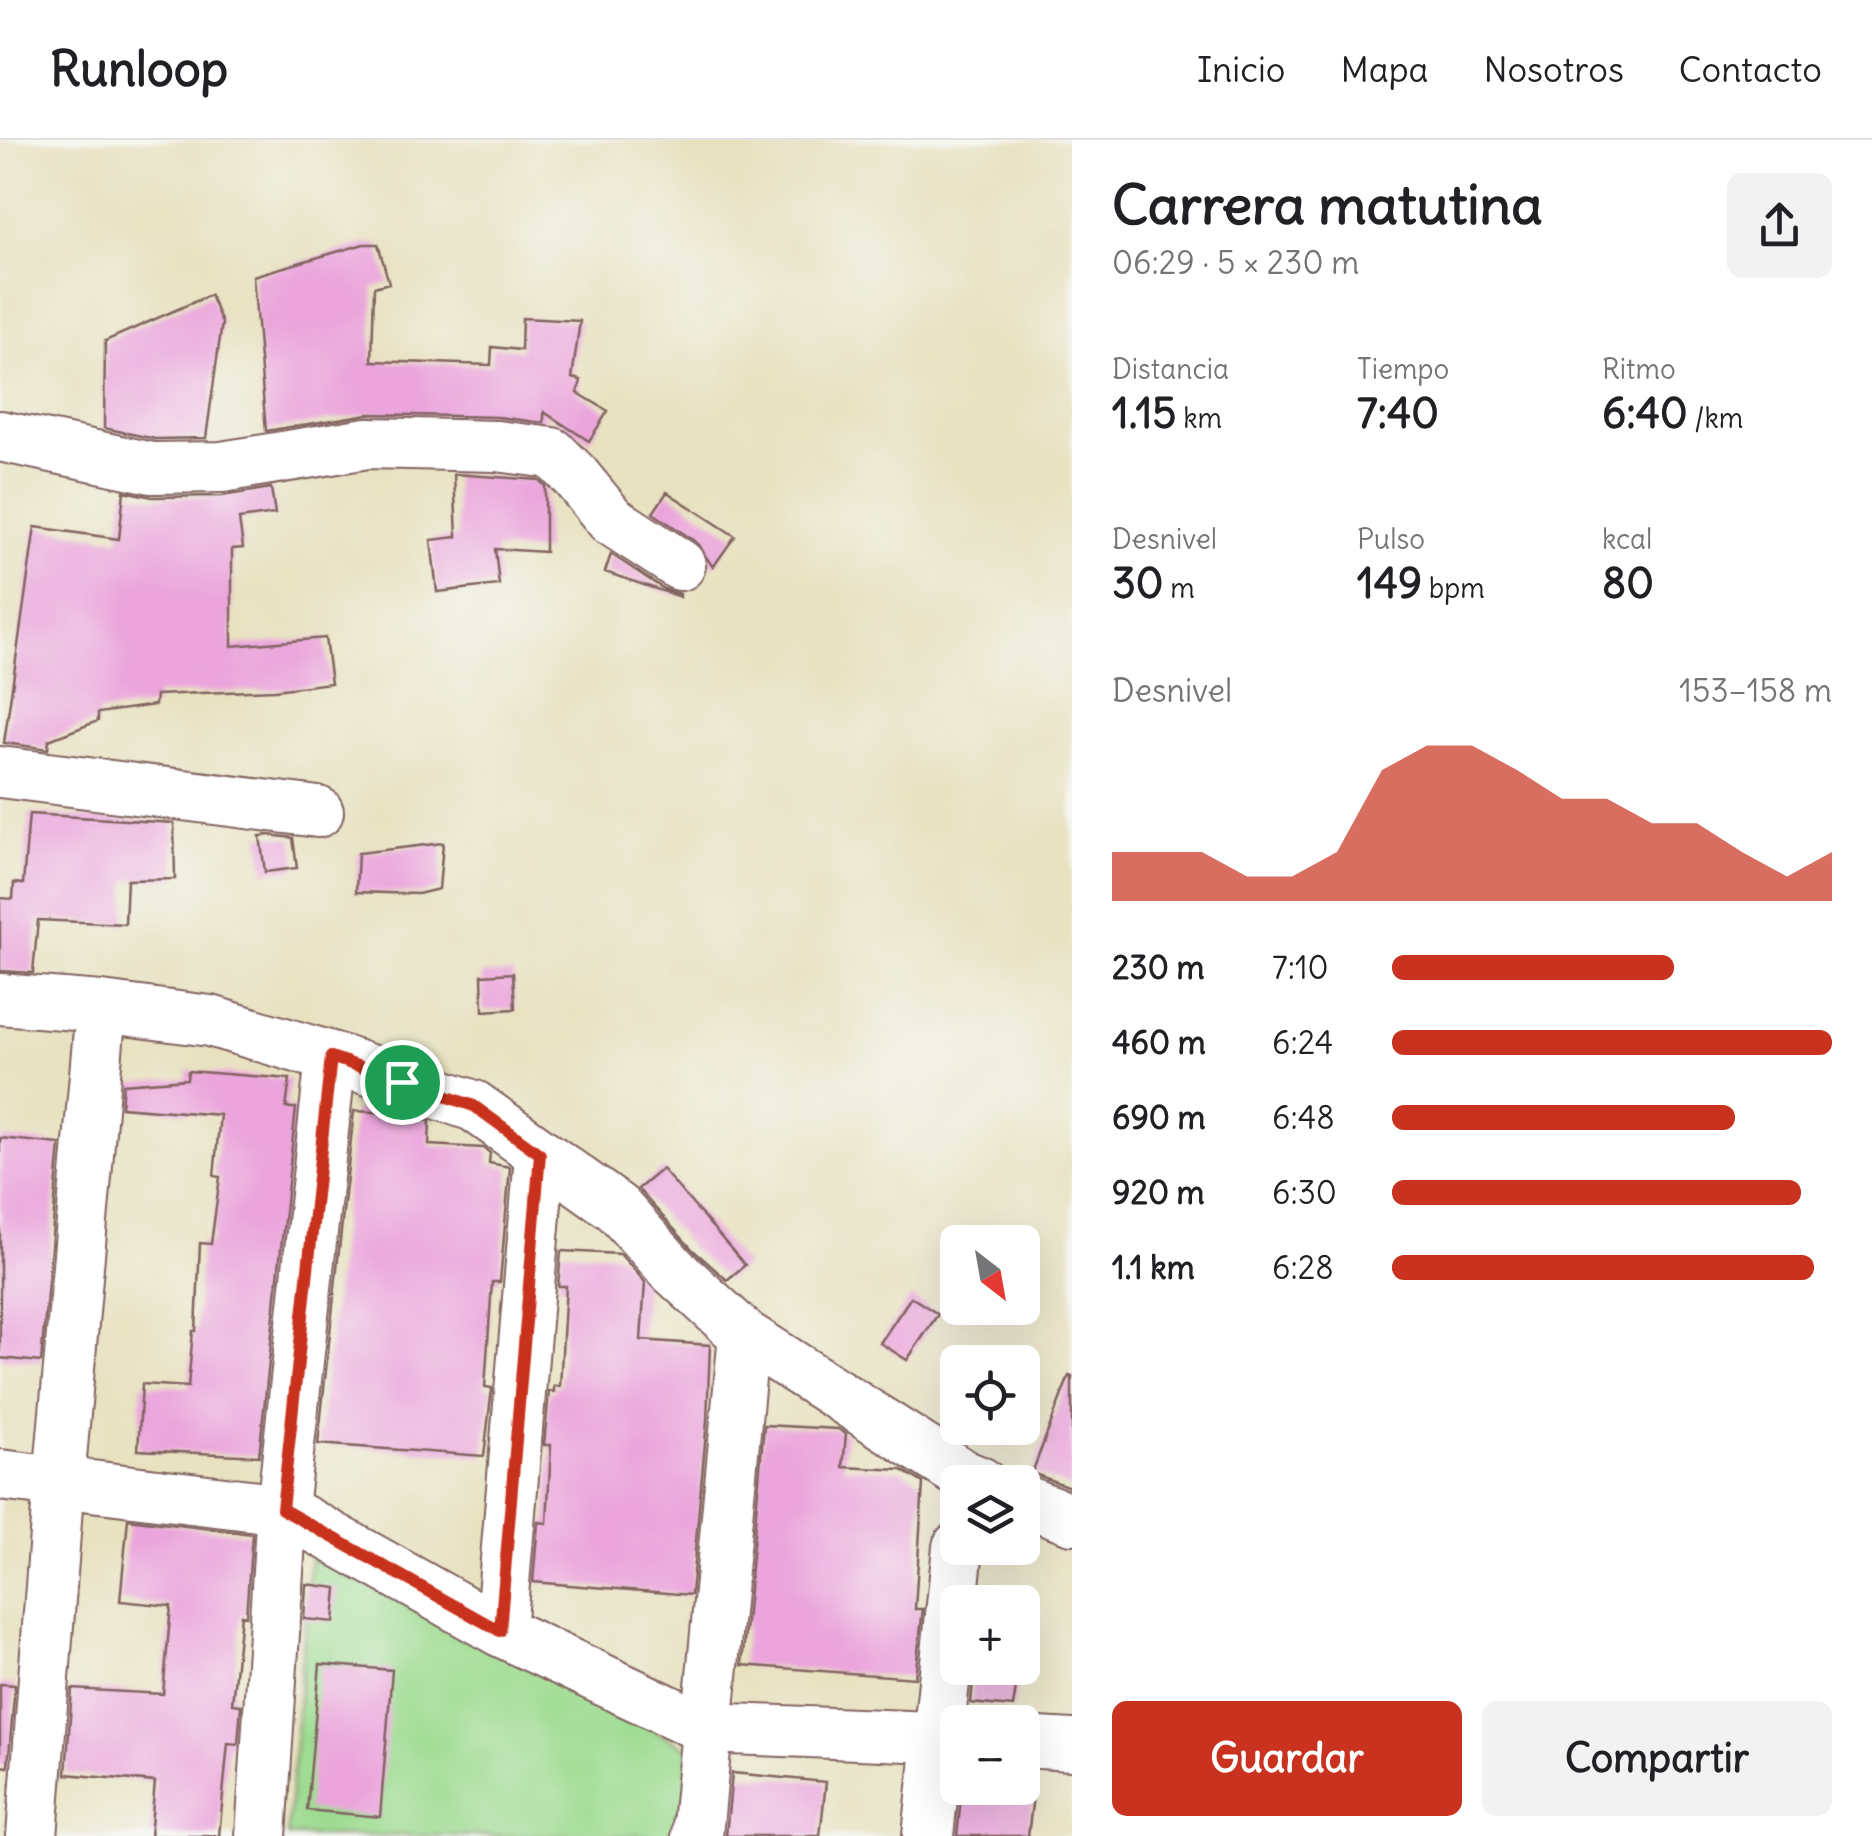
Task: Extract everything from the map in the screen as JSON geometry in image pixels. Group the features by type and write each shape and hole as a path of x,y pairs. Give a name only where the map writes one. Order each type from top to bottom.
{"street":[{"path":"0,436 152,468 222,467 367,443 497,446 552,453 611,520 680,565"},
{"path":"0,772 318,812"},
{"path":"0,1000 101,1007 210,1021 474,1106 617,1208 673,1270 744,1336 946,1465"},
{"path":"32,1836 101,1007"},
{"path":"261,1836 282,1509 331,1057"},
{"path":"500,1631 540,1154"},
{"path":"698,1836 744,1336"},
{"path":"0,1476 282,1509 500,1631 706,1728 940,1737"},
{"path":"1040,1507 1072,1519"},
{"path":"950,1705 957,1565"},
{"path":"1040,1743 1072,1745"},
{"path":"928,1836 940,1777"}],"green space":[{"path":"311,1556 691,1749 684,1836 287,1836"}],"building":[{"path":"364,244 378,244 389,283 374,287 372,361 491,365 492,347 521,350 522,318 580,321 572,378 581,380 578,393 608,411 589,441 544,412 544,423 498,417 368,414 266,431 253,276"},
{"path":"210,295 222,323 206,438 155,439 104,428 105,341"},
{"path":"454,474 539,480 545,486 545,552 495,549 499,585 437,592 431,540 457,537"},
{"path":"271,488 275,514 239,519 243,548 232,549 232,646 325,638 331,683 275,690 156,695 155,705 98,713 98,721 49,740 48,749 4,743 35,527 119,539 124,491 152,497 222,496"},
{"path":"667,492 735,536 713,567 696,542 653,513"},
{"path":"611,554 664,589 680,594 680,597 605,572"},
{"path":"29,814 174,823 175,879 127,880 125,924 38,920 33,973 0,971 0,898 13,899 14,883 23,884"},
{"path":"260,836 293,838 297,868 265,872"},
{"path":"443,843 439,889 418,894 356,892 358,853"},
{"path":"513,973 515,1009 483,1011 482,975"},
{"path":"188,1071 290,1079 286,1108 296,1108 259,1456 138,1450 142,1384 188,1387 196,1331 200,1243 211,1244 220,1177 214,1176 220,1115 121,1107 123,1084 187,1079"},
{"path":"354,1111 410,1114 430,1121 429,1145 484,1148 490,1153 489,1163 510,1167 500,1282 492,1282 485,1387 492,1388 484,1456 318,1444"},
{"path":"0,1138 60,1144 41,1362 0,1358"},
{"path":"662,1169 745,1265 727,1280 693,1250 638,1189"},
{"path":"561,1251 620,1254 645,1282 641,1340 710,1345 691,1595 533,1582 538,1522 547,1523 551,1445 544,1445 549,1391 560,1386 566,1286 558,1286"},
{"path":"911,1297 938,1314 907,1360 880,1343"},
{"path":"1069,1376 1072,1377 1072,1488 1040,1476 1040,1465 1035,1465"},
{"path":"764,1425 838,1429 846,1434 843,1467 902,1470 923,1483 915,1609 923,1609 915,1678 742,1665"},
{"path":"128,1519 252,1534 246,1616 241,1615 232,1704 241,1705 238,1744 228,1743 219,1836 150,1836 155,1782 66,1774 72,1689 163,1694 171,1606 120,1601"},
{"path":"306,1584 337,1588 334,1622 304,1619"},
{"path":"320,1664 392,1670 380,1817 307,1810"},
{"path":"0,1684 15,1685 8,1767 0,1766"},
{"path":"973,1685 1016,1685 1013,1705 971,1703"},
{"path":"732,1773 826,1782 820,1836 726,1836"},
{"path":"960,1805 1032,1805 1028,1836 957,1836"}],"route":[{"path":"331,1057 402,1082 474,1106 540,1154 500,1631 282,1509 331,1057"}]}
